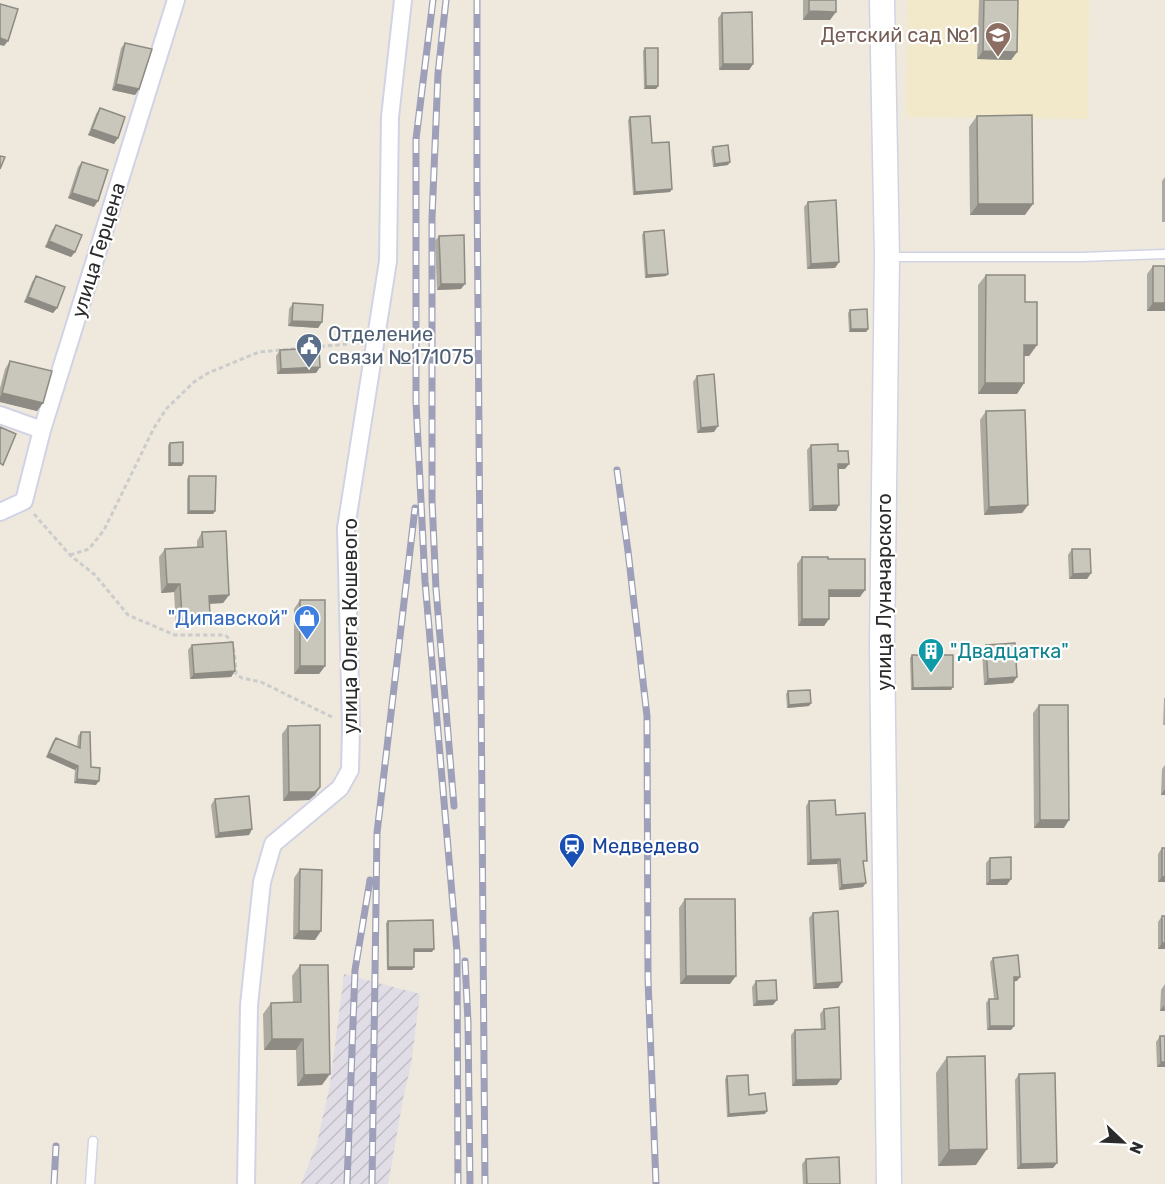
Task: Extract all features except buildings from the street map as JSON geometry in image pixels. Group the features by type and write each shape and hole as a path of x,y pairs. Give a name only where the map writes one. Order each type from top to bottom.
{"street":[{"name":"улица Герцена","path":"24,501 42,430 176,0"},
{"name":"улица Олега Кошевого","path":"246,1184 249,1005 262,882 273,844 340,788 350,770 346,528 388,261 390,117 403,0"},
{"name":"улица Луначарского","path":"882,0 886,257 882,645 889,1184"},
{"path":"0,415 42,430"},
{"path":"0,512 24,501"}],"lane":[{"path":"886,257 1081,257 1165,254"},
{"path":"90,1184 93,1141"}],"path":[{"path":"70,555 88,549 104,530 154,428 166,409 194,382 208,373 259,352 375,342"},
{"path":"24,501 70,555 95,575 128,615 175,635 225,635 231,639 236,674 242,678 261,682 351,727"}],"shaded area":[{"name":"Детский сад №1","path":"908,0 1089,0 1088,119 906,117"},
{"path":"344,974 420,994 411,1065 388,1184 301,1184 317,1143 330,1084"}],"railway":[{"path":"433,0 416,139 416,402 425,581 457,952 458,1184"},
{"path":"446,0 438,74 432,218 432,500 436,589 454,806"},
{"path":"477,0 485,1184"},
{"path":"617,470 647,716 648,979 656,1184"},
{"path":"372,1184 377,833 415,508"},
{"path":"347,1184 355,970 370,880"},
{"path":"465,961 470,1184"},
{"path":"54,1184 56,1146"}],"place":[{"name":"Детский сад №1","path":"998,58"},
{"name":"Отделение связи №171075","path":"309,369"},
{"name":"\"Дипавской\"","path":"307,641"},
{"name":"\"Двадцатка\"","path":"931,674"},
{"name":"Медведево","path":"572,869"}]}
